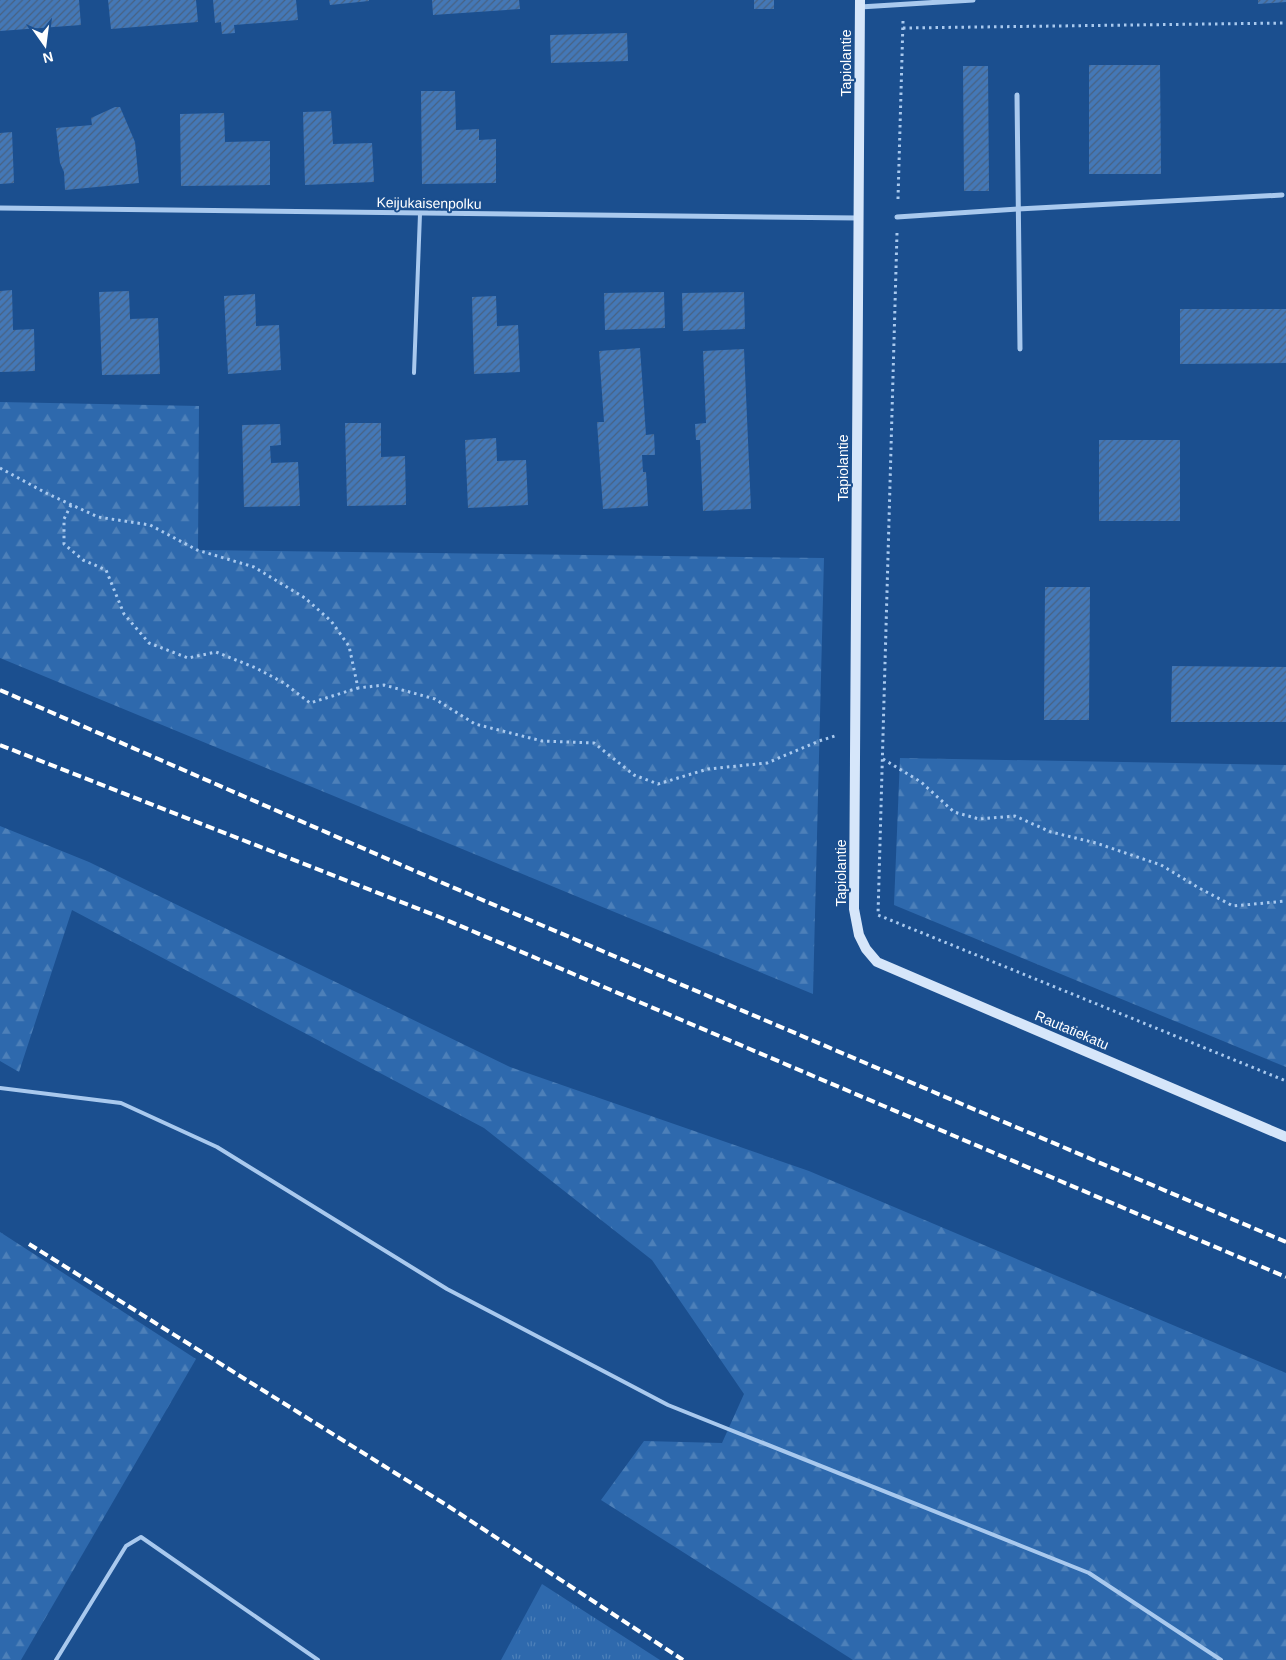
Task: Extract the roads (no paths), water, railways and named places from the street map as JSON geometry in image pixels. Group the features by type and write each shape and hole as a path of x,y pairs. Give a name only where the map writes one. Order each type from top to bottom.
{"street":[{"path":"860,3 973,0"},
{"name":"Tapiolantie","path":"859,935 854,909 860,3"},
{"path":"1017,95 1020,349"},
{"path":"897,217 1282,195"},
{"name":"Keijukaisenpolku","path":"0,208 859,218"},
{"name":"Rautatiekatu","path":"859,935 866,949 877,962 1286,1137"}],"lane":[{"path":"414,373 420,214"},
{"path":"0,1088 121,1103 217,1147 447,1289 668,1405 1089,1573 1221,1660"},
{"path":"56,1660 126,1546 141,1537 318,1660"}],"railway":[{"path":"0,690 445,884 1286,1242"},
{"path":"0,745 437,916 1286,1277"},
{"path":"29,1244 448,1506 683,1660"}]}
